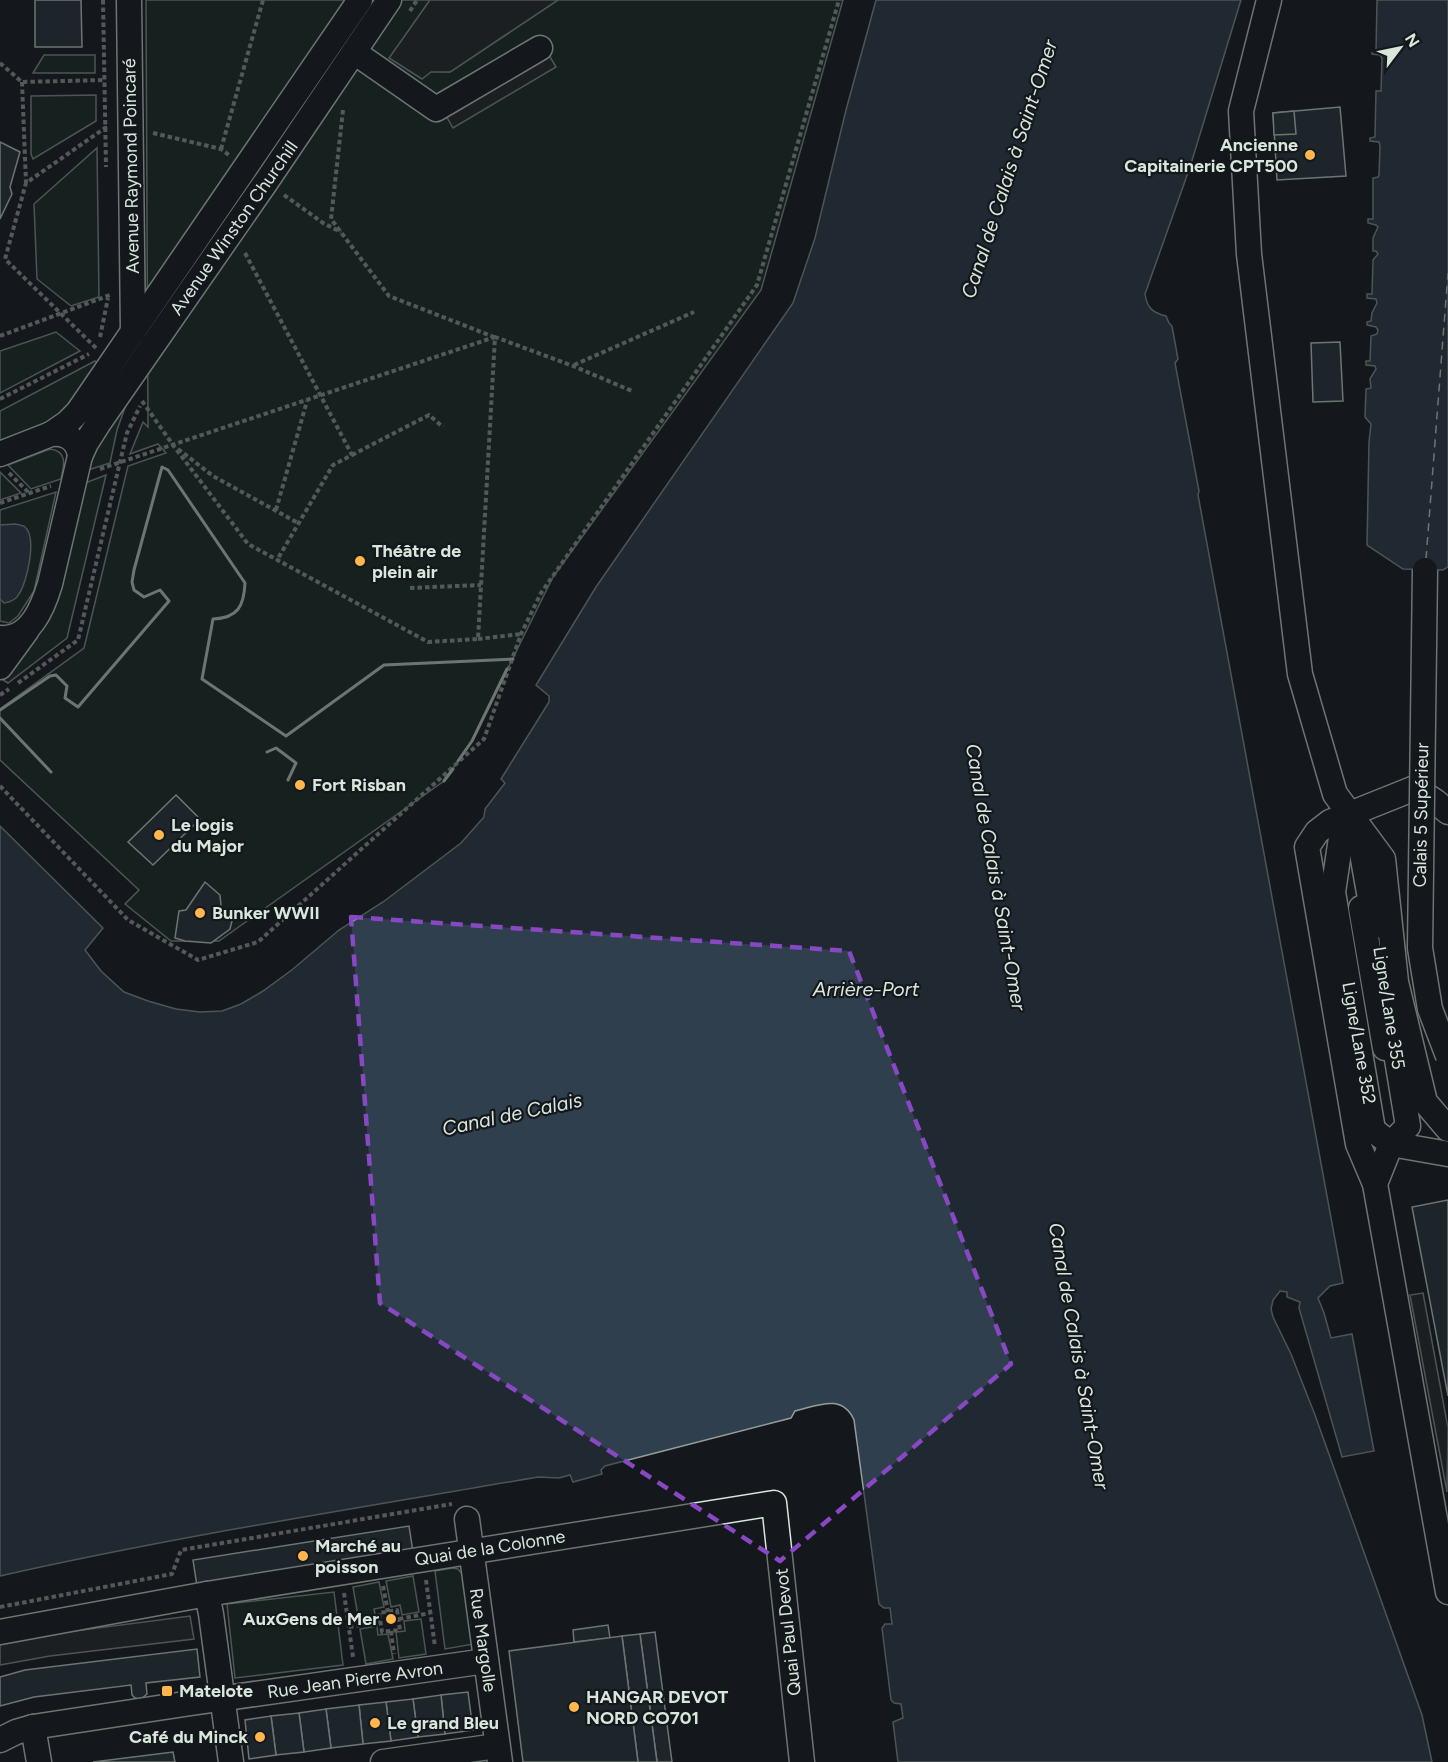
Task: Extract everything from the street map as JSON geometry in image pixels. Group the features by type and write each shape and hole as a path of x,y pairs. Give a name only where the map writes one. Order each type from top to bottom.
{"street":[{"name":"Avenue Raymond Poincaré","path":"129,0 134,332"},
{"name":"Avenue Winston Churchill","path":"4,463 67,423 78,412 360,0"},
{"name":"Avenue Winston Churchill","path":"0,667 30,627 43,604 50,584 80,456 86,443 389,0"},
{"path":"1269,0 1241,111 1249,254 1300,674 1335,794 1352,827 1360,866 1398,1128 1375,1184"},
{"path":"354,52 436,109 540,48"},
{"path":"51,434 63,433 69,436 77,444 80,456"},
{"name":"Calais 5 Supérieur","path":"1425,570 1420,948 1430,1010 1448,1056"},
{"path":"0,638 14,637 30,627"},
{"path":"1352,827 1398,809 1414,789 1448,812"},
{"path":"1335,794 1317,832 1307,847 1358,1144 1375,1184 1448,1592"},
{"path":"1317,832 1330,822 1352,827 1383,859 1396,982 1425,1102 1448,1129"},
{"name":"Ligne/Lane 352","path":"1352,827 1337,891 1373,1130 1391,1144"},
{"path":"1391,1144 1448,1154"},
{"name":"Quai de la Colonne","path":"0,1632 423,1558 774,1503"},
{"name":"Quai Paul Devot","path":"774,1503 802,1762"},
{"name":"Rue Margolle","path":"466,1519 498,1754"},
{"path":"207,1594 212,1614 231,1762"},
{"name":"Rue Jean Pierre Avron","path":"0,1740 33,1727 486,1661"},
{"path":"33,1727 39,1762"},
{"path":"383,1762 498,1754"}],"path":[{"path":"103,0 106,173"},
{"path":"221,149 263,0"},
{"path":"0,786 128,920 198,960 258,942 484,740 521,634 541,593 757,285 840,0"},
{"path":"0,63 22,82 104,80"},
{"path":"22,82 26,183 5,259 98,350"},
{"path":"343,107 331,219 389,296 573,366 632,391"},
{"path":"26,183 105,128"},
{"path":"244,252 352,455"},
{"path":"98,350 109,297 108,285"},
{"path":"0,336 109,297"},
{"path":"573,366 694,312"},
{"path":"478,639 495,338"},
{"path":"173,445 495,338"},
{"path":"0,399 98,350"},
{"path":"276,510 307,400"},
{"path":"0,695 78,640 125,442 142,401 248,544 428,642 521,634"},
{"path":"277,560 333,465 429,415 443,427"},
{"path":"173,445 213,476 298,523"},
{"path":"4,463 29,494"},
{"path":"410,588 481,585"},
{"path":"0,1607 172,1574 181,1550 462,1502 466,1519"},
{"path":"423,1558 438,1668"},
{"path":"341,1572 357,1680"},
{"path":"397,1610 399,1618 400,1630 382,1632 379,1613 397,1610"},
{"path":"399,1618 431,1613"},
{"path":"349,1627 380,1622"}],"highlighted area":[{"path":"351,917 849,951 1011,1364 780,1561 380,1303"}],"green space":[{"path":"146,0 430,0 390,58 431,71 450,72 558,0 843,0 761,290 553,577 472,741 444,781 219,941 171,941 125,904 139,890 0,760 0,709 84,648 128,466 166,453 158,444 130,454 143,422 148,427"},
{"path":"44,55 95,55 95,73 33,73"},
{"path":"96,95 96,121 33,159 31,154 31,96"},
{"path":"97,148 99,297 71,306 37,279 34,204"},
{"path":"56,332 80,351 0,393 0,351"},
{"path":"95,361 101,366 67,415 0,445 0,411"},
{"path":"127,402 117,430 110,463 88,470 93,452"},
{"path":"50,449 56,450 62,456 64,464 61,479 31,489 8,465"},
{"path":"0,472 21,493 0,500"},
{"path":"106,475 67,638 8,683 3,680 56,605 85,483"},
{"path":"56,492 34,591 18,616 9,623 0,621 0,510"},
{"path":"458,1569 463,1575 474,1644 445,1649 435,1571"},
{"path":"413,1576 419,1612 402,1615 400,1605 391,1607 386,1581"},
{"path":"379,1582 384,1607 374,1609 376,1619 359,1622 353,1587"},
{"path":"334,1592 343,1665 235,1678 227,1604"},
{"path":"421,1619 426,1654 399,1658 396,1632 405,1631 404,1621"},
{"path":"377,1626 378,1635 388,1634 393,1659 366,1664 360,1629"}],"shaded area":[{"path":"430,0 558,0 450,72 431,72 422,79 389,58"},
{"path":"539,38 556,67 453,128 436,98"},
{"path":"1423,1293 1448,1428 1447,1492 1410,1295"},
{"path":"190,1616 194,1639 50,1656 0,1665 0,1643 28,1637"}],"water":[{"name":"Arrière-Port","path":"876,0 1241,0 1190,167 1145,294 1151,309 1166,316 1172,326 1178,359 1175,363 1198,495 1343,1283 1330,1286 1318,1298 1331,1338 1352,1334 1374,1451 1342,1457 1299,1308 1300,1302 1287,1297 1287,1292 1280,1291 1273,1300 1271,1309 1315,1415 1422,1715 1432,1762 898,1762 893,1722 903,1718 901,1704 891,1700 882,1628 885,1624 892,1624 890,1608 884,1608 879,1604 854,1420 843,1406 836,1404 795,1411 791,1418 605,1466 601,1470 602,1474 573,1482 570,1475 559,1478 538,1477 201,1535 0,1576 0,826 103,928 85,950 101,971 124,992 176,1009 200,1012 222,1011 241,1004 263,991 339,930 383,902 461,843 484,817 485,809 505,783 501,779 549,702 549,696 536,685 596,587 793,303 815,238"},
{"path":"1377,0 1448,0 1448,567 1443,570 1403,569 1367,545 1371,424 1365,417 1366,389 1371,388 1370,379 1376,369 1375,366 1366,365 1366,361 1370,361 1371,336 1377,334 1378,330 1376,327 1367,325 1367,322 1371,321 1377,303 1376,299 1367,298 1367,294 1372,294 1373,260 1378,254 1373,251 1373,238 1378,227 1368,223 1368,219 1373,219 1373,178 1379,175 1379,142 1370,141 1370,138 1375,137 1376,91 1381,91 1382,58 1380,55 1372,54 1372,51 1376,51"},
{"path":"0,525 24,526 28,531 30,559 19,594 13,600 4,603 0,599"}],"building":[{"path":"35,0 81,0 82,47 35,47"},
{"name":"Ancienne Capitainerie CPT500","path":"1340,107 1346,176 1277,180 1273,113"},
{"path":"1294,111 1296,134 1274,135 1273,113"},
{"path":"0,142 20,152 10,187 12,194 0,219"},
{"path":"1340,342 1343,401 1313,402 1311,343"},
{"name":"Le logis du Major","path":"176,795 200,819 153,865 128,842"},
{"name":"Bunker WWII","path":"205,882 220,895 222,916 232,921 230,929 211,943 175,938 179,911 186,910"},
{"path":"1448,1200 1448,1396 1412,1207"},
{"name":"Marché au poisson","path":"409,1526 413,1552 197,1586 193,1560"},
{"path":"608,1625 610,1638 574,1642 573,1630"},
{"path":"655,1632 672,1762 657,1762 640,1634"},
{"path":"640,1634 657,1762 638,1762 622,1636"},
{"name":"HANGAR DEVOT NORD CO701","path":"622,1636 638,1762 523,1762 509,1651"},
{"path":"197,1649 200,1677 146,1683 147,1694 140,1700 132,1695 131,1685 34,1697 0,1706 0,1677 25,1670"},
{"path":"468,1692 473,1730 445,1734 441,1695"},
{"path":"441,1695 445,1734 418,1737 413,1699"},
{"path":"413,1699 418,1737 391,1741 386,1702"},
{"name":"Le grand Bleu","path":"386,1702 391,1741 363,1744 359,1705"},
{"path":"359,1705 363,1744 331,1748 326,1709"},
{"path":"326,1709 331,1748 304,1752 299,1713"},
{"path":"299,1713 304,1752 276,1755 271,1716"},
{"name":"Café du Minck","path":"271,1716 276,1755 249,1759 245,1720"},
{"path":"173,1752 175,1762 93,1762"}],"ferry route":[{"path":"1426,559 1448,273"}],"wall":[{"path":"0,710 50,676 56,675 67,686 65,698 78,707 169,601 160,590 144,597 134,590 132,582 162,467 168,470 245,583 243,598 238,609 228,616 213,619 202,679 286,736 384,665 513,659"},
{"path":"458,761 472,741 507,669"},
{"path":"0,718 51,772"},
{"path":"267,752 276,748 296,763 288,780"},
{"path":"444,781 453,769"}],"place":[{"name":"Ancienne Capitainerie CPT500","path":"1310,155"},
{"name":"Théâtre de plein air","path":"360,561"},
{"name":"Fort Risban","path":"300,785"},
{"name":"Le logis du Major","path":"159,835"},
{"name":"Bunker WWII","path":"200,913"},
{"name":"Marché au poisson","path":"303,1556"},
{"name":"AuxGens de Mer","path":"391,1619"},
{"name":"Matelote","path":"167,1691"},
{"name":"HANGAR DEVOT NORD CO701","path":"574,1707"},
{"name":"Le grand Bleu","path":"375,1723"},
{"name":"Café du Minck","path":"260,1737"}],"water label":[{"name":"Canal de Calais à Saint-Omer","path":"1009,169"},
{"name":"Canal de Calais à Saint-Omer","path":"996,877"},
{"name":"Canal de Calais","path":"512,1114"},
{"name":"Canal de Calais à Saint-Omer","path":"1079,1356"}]}
